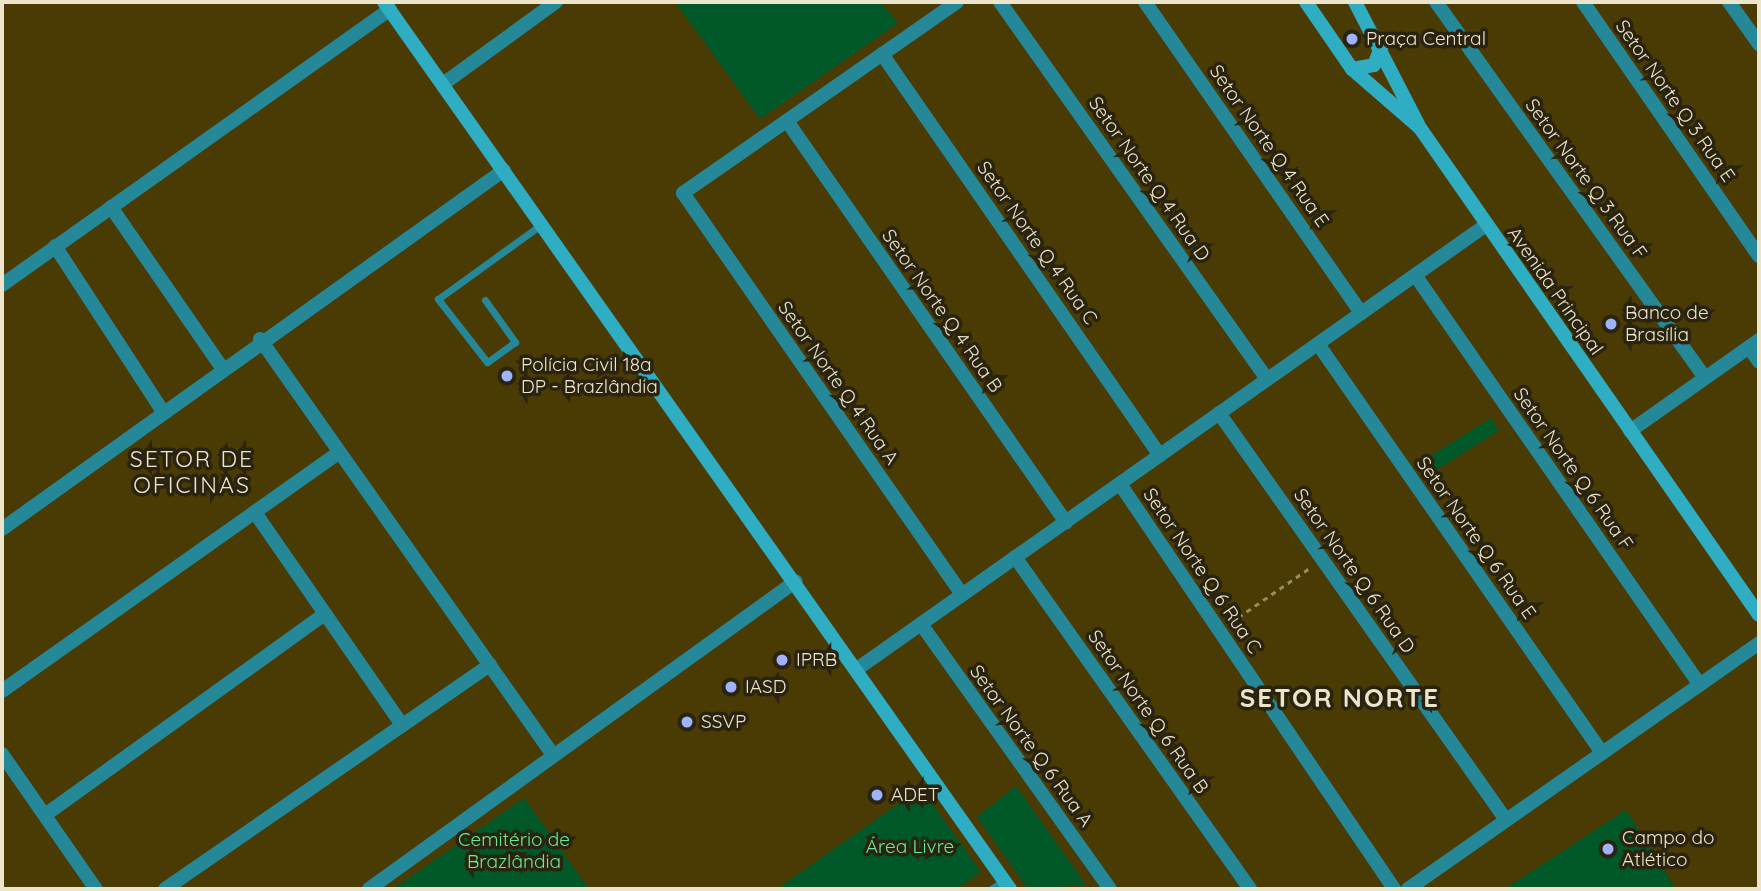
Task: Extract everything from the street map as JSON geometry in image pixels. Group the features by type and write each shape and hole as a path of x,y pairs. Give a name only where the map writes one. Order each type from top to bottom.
{"street":[{"path":"787,121 957,2"},
{"name":"Setor Norte Q 4 Rua D","path":"1000,2 1267,379"},
{"name":"Setor Norte Q 4 Rua E","path":"1145,2 1361,313"},
{"name":"Avenida Principal","path":"1306,2 1352,69 1420,128 1759,615"},
{"path":"1375,2 1359,6 1382,45 1420,128"},
{"name":"Setor Norte Q 3 Rua F","path":"1436,2 1705,378"},
{"name":"Setor Norte Q 3 Rua E","path":"1583,2 1759,256"},
{"path":"1729,2 1759,44"},
{"path":"443,84 553,3"},
{"path":"2,285 387,6 796,581 1007,885"},
{"path":"1352,69 1374,65 1382,45"},
{"name":"Setor Norte Q 4 Rua C","path":"882,54 1160,455"},
{"name":"Setor Norte Q 4 Rua A","path":"787,121 683,193 962,595"},
{"name":"Setor Norte Q 4 Rua B","path":"787,121 1066,523"},
{"path":"2,529 164,413 260,339 504,170"},
{"path":"111,206 222,368"},
{"path":"857,669 1486,225"},
{"path":"55,246 164,413"},
{"name":"Setor Norte Q 6 Rua F","path":"1415,275 1700,685"},
{"path":"260,339 553,755"},
{"path":"1630,431 1754,343 1759,362"},
{"name":"Setor Norte Q 6 Rua E","path":"1318,344 1602,753"},
{"name":"Setor Norte Q 6 Rua D","path":"1219,413 1506,820"},
{"path":"2,691 256,514 338,453"},
{"name":"Setor Norte Q 6 Rua C","path":"1120,484 1394,889"},
{"path":"256,514 402,725"},
{"name":"Setor Norte Q 6 Rua B","path":"1015,557 1250,889"},
{"path":"369,889 796,581"},
{"path":"45,815 325,614"},
{"name":"Setor Norte Q 6 Rua A","path":"920,624 1110,889"},
{"path":"1408,889 1759,643"},
{"path":"165,889 490,665"},
{"path":"2,754 96,889"}],"lane":[{"path":"485,300 515,342 487,362 438,299 543,223"},
{"path":"991,889 1007,885"}],"path":[{"path":"1219,631 1322,559"}],"green space":[{"path":"675,2 880,2 898,23 760,119"},
{"path":"1491,418 1499,431 1429,474 1421,461"},
{"path":"1016,786 1086,885 1028,889 977,817"},
{"name":"Área Livre","path":"921,788 981,872 957,889 777,889"},
{"name":"Cemitério de Brazlândia","path":"524,798 589,889 393,889"},
{"name":"Campo do Atlético","path":"1626,810 1676,889 1505,889"}],"place":[{"name":"Praça Central","path":"1352,39"},
{"name":"Banco de Brasília","path":"1611,324"},
{"name":"Polícia Civil 18a DP - Brazlândia","path":"507,376"},
{"name":"IPRB","path":"782,660"},
{"name":"IASD","path":"731,687"},
{"name":"SSVP","path":"687,722"},
{"name":"ADET","path":"877,795"},
{"name":"Campo do Atlético","path":"1608,849"}],"district":[{"name":"SETOR DE OFICINAS","path":"192,472"},
{"name":"SETOR NORTE","path":"1340,698"}]}
